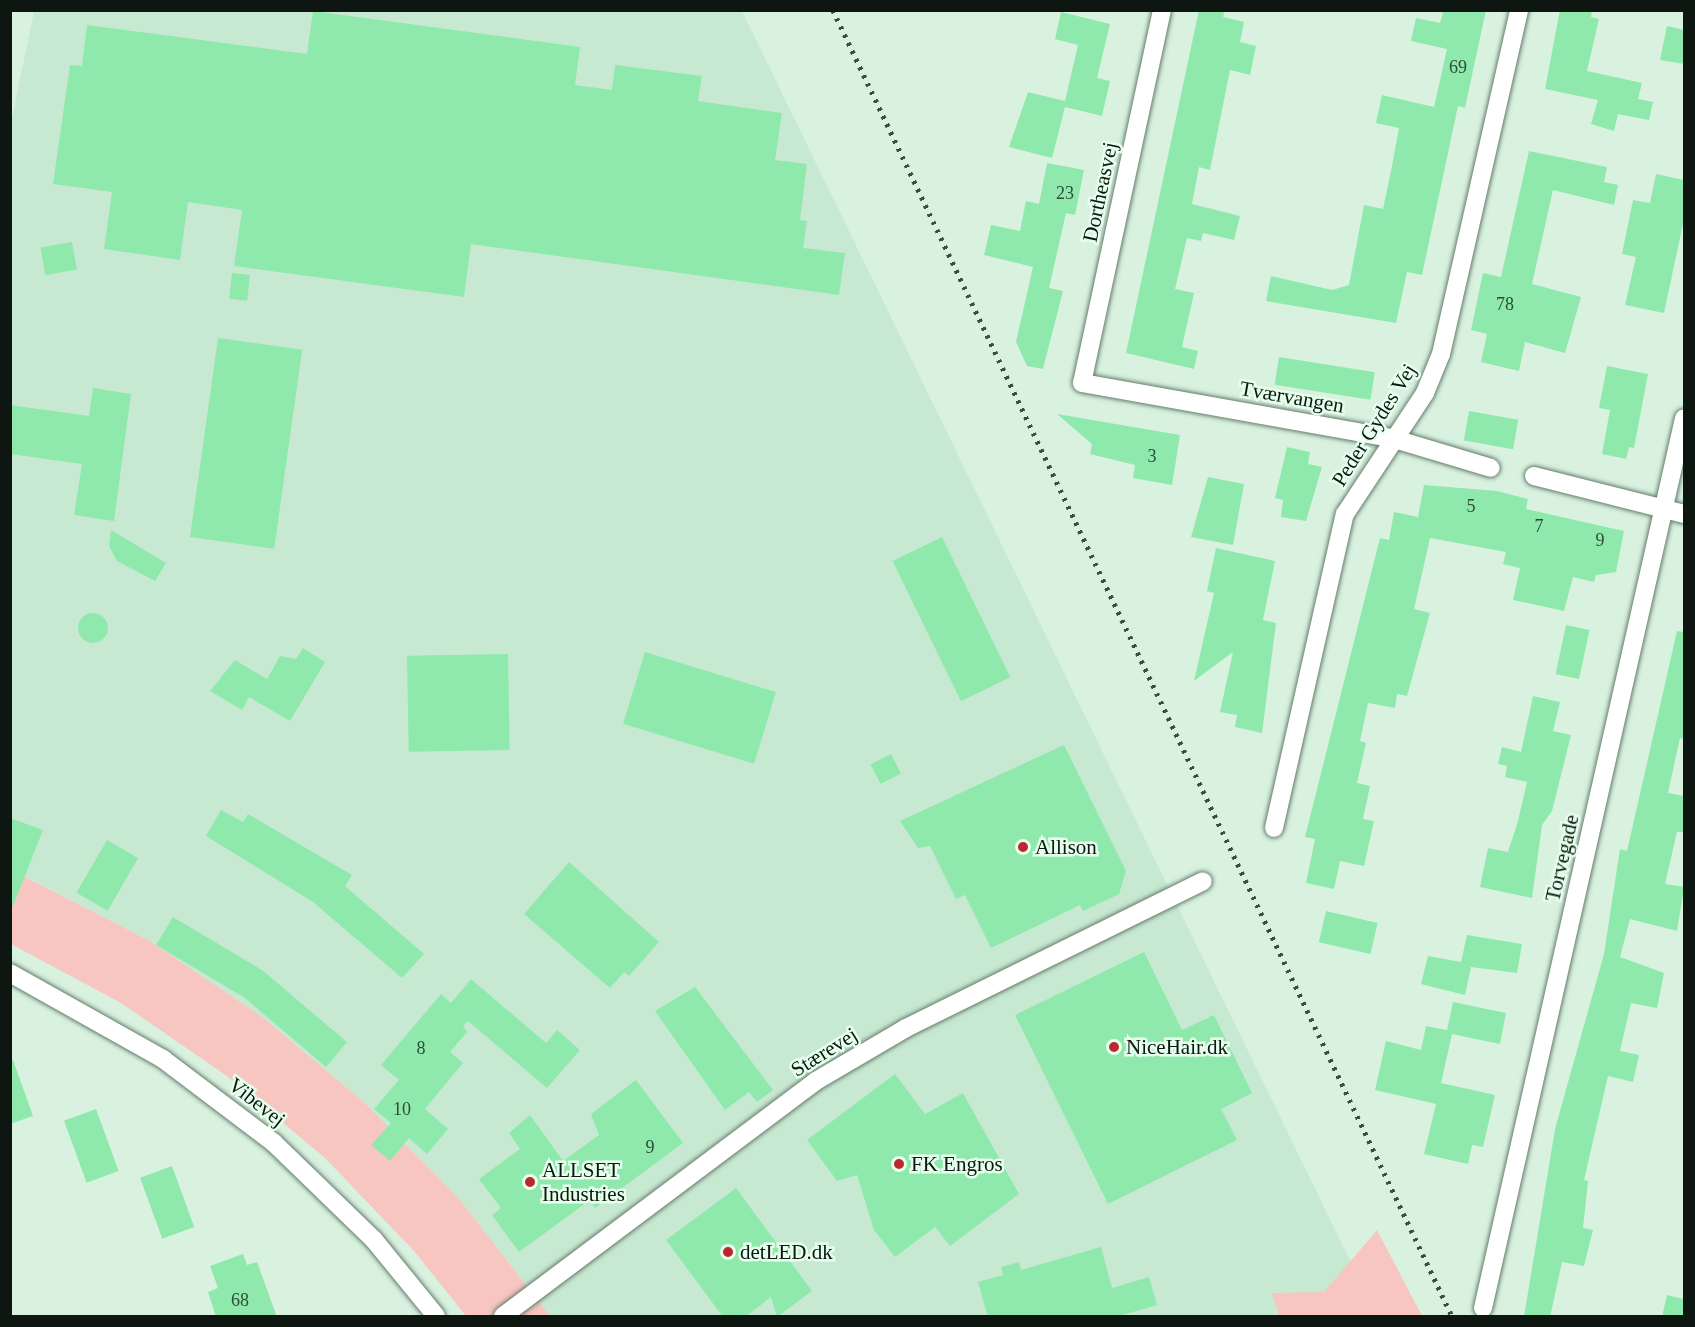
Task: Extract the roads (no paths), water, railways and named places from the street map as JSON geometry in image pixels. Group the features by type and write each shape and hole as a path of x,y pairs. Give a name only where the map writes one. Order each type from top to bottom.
{"street":[{"name":"Dortheasvej","path":"1082,383 1162,10"},
{"name":"Peder Gydes Vej","path":"1274,828 1345,514 1391,438 1425,393 1441,354 1519,10"},
{"name":"Tværvangen","path":"1082,383 1391,438 1491,468"},
{"name":"Torvegade","path":"1483,1308 1684,418"},
{"path":"1534,476 1684,514"},
{"name":"Stærevej","path":"504,1317 816,1081 906,1028 1203,881"},
{"name":"Vibevej","path":"10,973 163,1059 274,1143 374,1240 436,1317"}],"railway":[{"path":"833,10 1452,1316"}],"place":[{"name":"Allison","path":"1023,847"},
{"name":"NiceHair.dk","path":"1114,1047"},
{"name":"FK Engros","path":"899,1164"},
{"name":"ALLSET Industries","path":"530,1182"},
{"name":"detLED.dk","path":"728,1252"}]}
